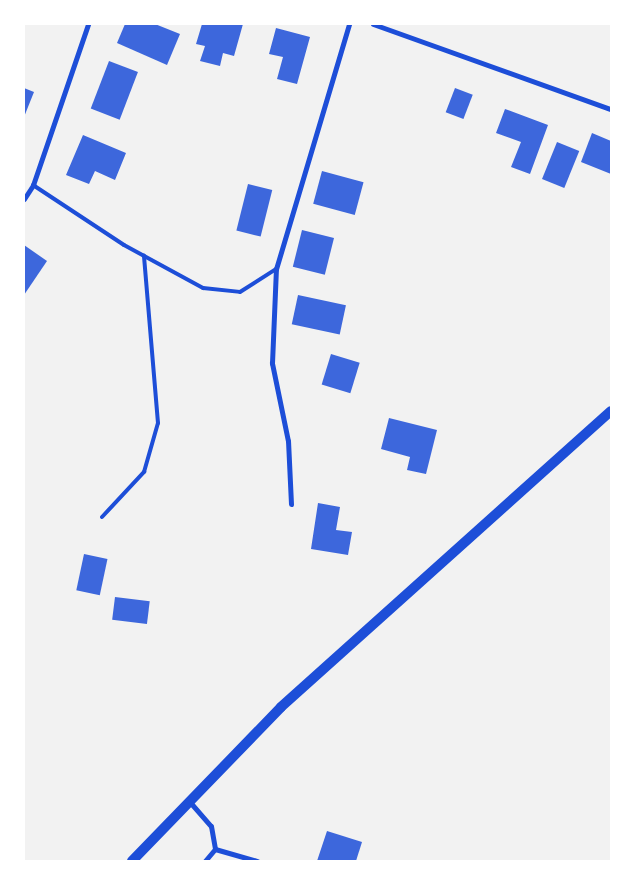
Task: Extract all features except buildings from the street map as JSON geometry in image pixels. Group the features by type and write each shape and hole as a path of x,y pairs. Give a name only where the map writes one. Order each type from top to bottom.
{"main road":[{"path":"132,861 187,800 281,707 611,411"}],"street":[{"path":"24,199 33,185 88,24"},
{"path":"291,504 288,441 272,363 276,269 349,24"},
{"path":"373,24 611,109"},
{"path":"187,800 211,826 214,849 205,861"},
{"path":"214,849 257,861"}],"lane":[{"path":"33,185 144,256 203,288 240,292 276,269"},
{"path":"102,518 144,472 158,423 144,256"}]}
